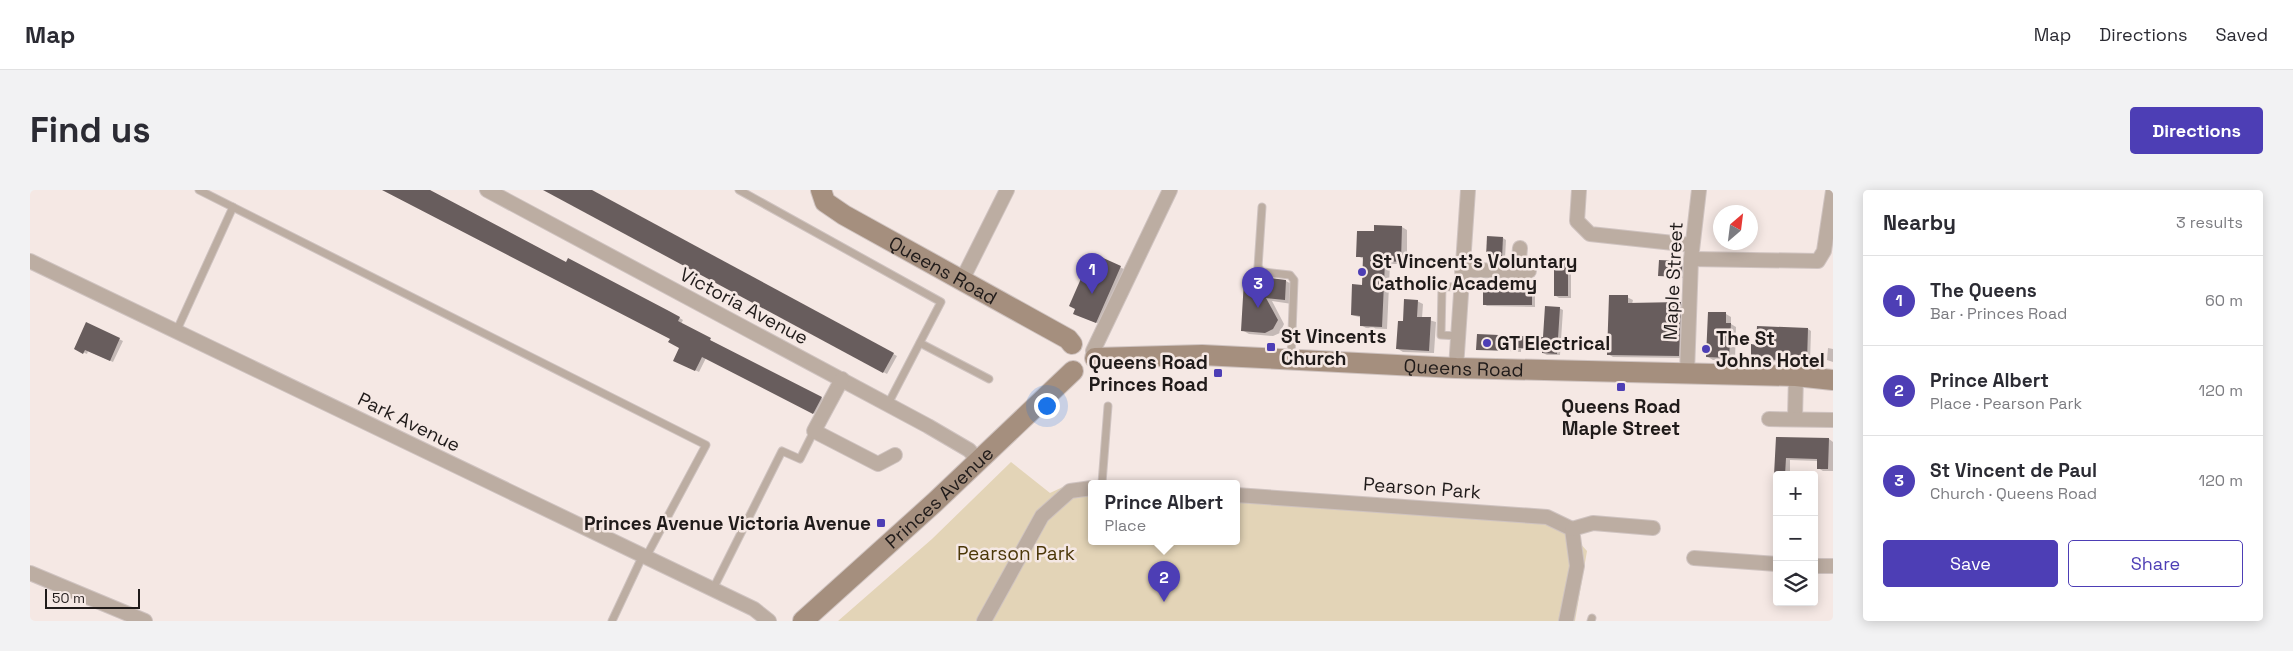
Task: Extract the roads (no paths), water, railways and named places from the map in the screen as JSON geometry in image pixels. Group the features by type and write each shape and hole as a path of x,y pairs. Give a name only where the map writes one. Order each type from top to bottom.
{"street":[{"name":"Victoria Avenue","path":"487,190 888,404 969,450 979,461"},
{"name":"Queens Road","path":"821,190 825,202 844,214 1068,339 1072,344"},
{"path":"962,280 1007,190"},
{"path":"1094,354 1085,344 1072,344 1067,349 1064,360 1073,371 1082,372 1089,369 1094,354 1170,190"},
{"path":"1456,368 1468,190"},
{"path":"1579,190 1577,221 1590,234 1692,252 1818,261 1824,251 1833,191"},
{"name":"Maple Street","path":"1687,373 1692,252 1699,190"},
{"path":"1462,270 1523,271 1520,248"},
{"name":"Park Avenue","path":"30,261 713,589 754,609 769,621"},
{"name":"Queens Road","path":"1094,354 1202,355 1456,368 1796,376 1833,380"},
{"name":"Princes Avenue","path":"803,621 979,461 1073,371"},
{"path":"1794,418 1796,376"},
{"path":"842,380 814,431 878,464 895,455"},
{"path":"1769,419 1833,420"},
{"path":"984,621 1042,516 1070,491 1088,489"},
{"name":"Pearson Park","path":"1240,495 1548,517 1572,529"},
{"path":"1566,621 1577,566 1572,529 1593,523 1653,528"},
{"path":"1694,558 1773,564"},
{"path":"1818,566 1833,566"},
{"path":"30,573 145,621"}],"lane":[{"path":"199,190 706,445 644,556 612,621"},
{"path":"739,190 941,302 888,404"},
{"path":"176,332 233,207"},
{"path":"1262,207 1258,267 1262,272 1290,274 1294,280 1291,359"},
{"path":"920,343 989,379"},
{"path":"1102,480 1108,406"},
{"path":"713,589 782,451 800,459 814,431"}],"place":[{"name":"St Vincent's Voluntary Catholic Academy","path":"1362,272"},
{"name":"The Queens","path":"1092,294"},
{"name":"St Vincent de Paul","path":"1258,308"},
{"name":"GT Electrical","path":"1487,343"},
{"name":"St Vincents Church","path":"1271,347"},
{"name":"The St Johns Hotel","path":"1706,349"},
{"name":"Queens Road Princes Road","path":"1218,373"},
{"name":"Queens Road Maple Street","path":"1621,387"},
{"name":"Princes Avenue Victoria Avenue","path":"881,523"},
{"name":"Prince Albert","path":"1164,602"}]}
